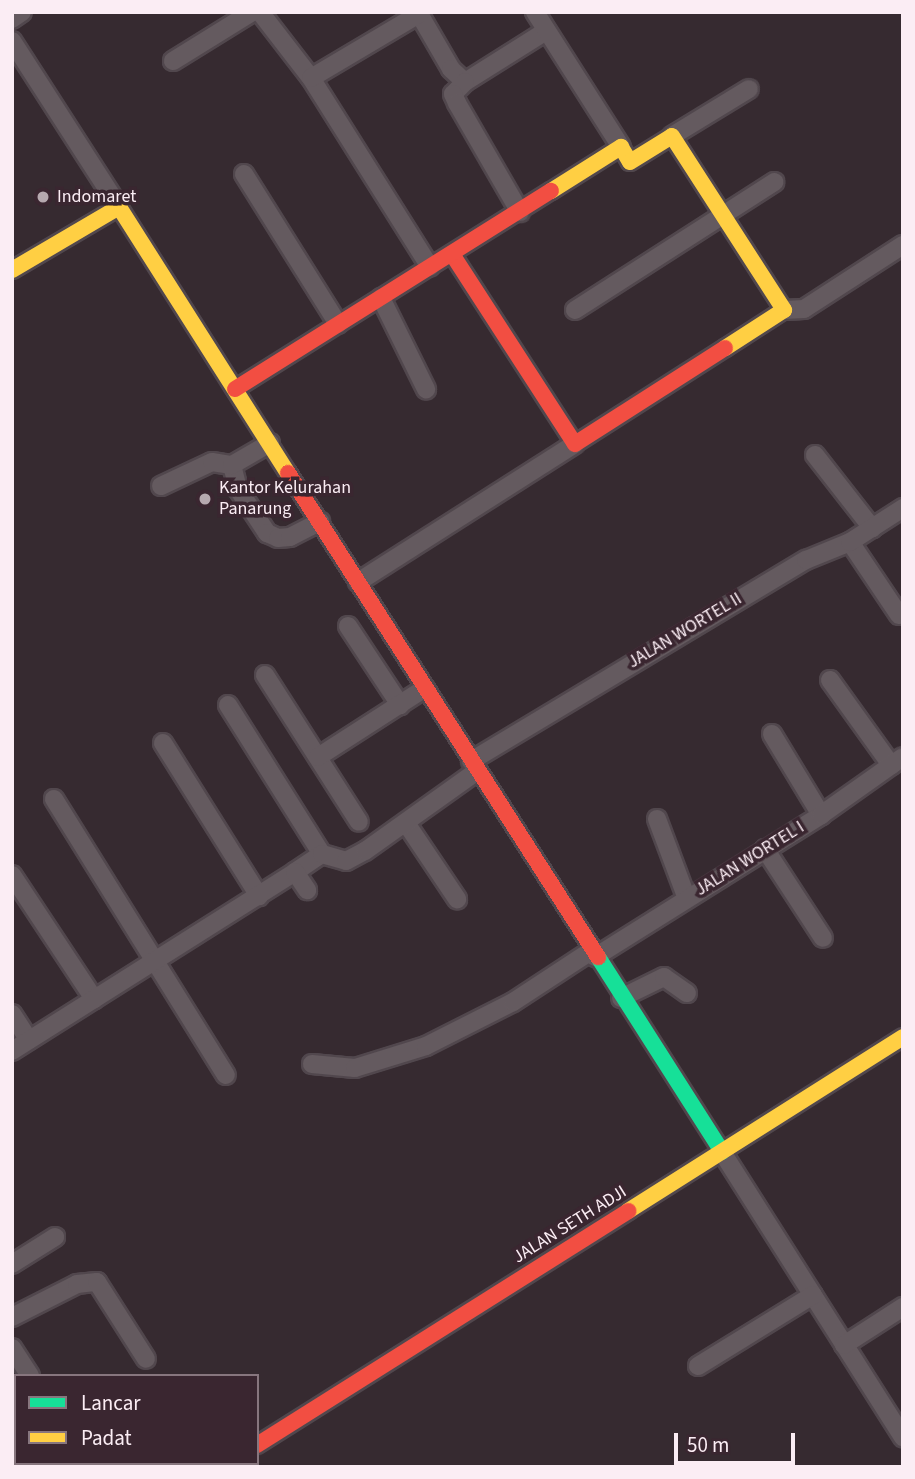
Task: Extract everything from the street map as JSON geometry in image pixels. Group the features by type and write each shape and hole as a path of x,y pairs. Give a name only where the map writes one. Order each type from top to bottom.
{"street":[{"path":"12,19 23,12"},
{"path":"173,61 252,12"},
{"path":"260,12 311,78 430,267"},
{"path":"535,12 630,162 749,89"},
{"path":"311,78 419,13 451,69 465,82"},
{"path":"520,212 453,94 465,82 546,31"},
{"path":"12,41 903,1437"},
{"path":"672,135 783,310"},
{"path":"235,389 621,147"},
{"path":"244,174 338,324"},
{"path":"575,310 774,183"},
{"path":"12,271 119,208"},
{"path":"358,582 783,310 804,309 903,246"},
{"path":"452,254 575,444"},
{"path":"381,298 426,389"},
{"path":"161,486 212,462 232,465 270,443"},
{"path":"816,455 872,528"},
{"path":"232,465 238,489 267,533 278,538 290,537 320,522"},
{"name":"JALAN WORTEL II","path":"322,854 346,861 406,823 474,766 806,559 850,542 903,508"},
{"path":"850,542 899,615"},
{"path":"348,626 400,705"},
{"path":"265,675 359,822"},
{"path":"830,680 897,761"},
{"path":"318,757 425,688"},
{"path":"12,1051 322,854 228,705"},
{"path":"772,734 821,815"},
{"path":"163,743 259,896"},
{"name":"JALAN WORTEL I","path":"312,1064 355,1068 426,1046 513,1002 687,899 821,815 897,761"},
{"path":"54,799 226,1075"},
{"path":"657,819 687,899"},
{"path":"406,823 457,899"},
{"path":"765,849 823,938"},
{"path":"295,872 307,890"},
{"path":"12,875 94,999"},
{"path":"621,998 664,977 687,993"},
{"path":"12,1014 29,1040"},
{"name":"JALAN SETH ADJI","path":"259,1444 903,1037"},
{"path":"12,1264 55,1237"},
{"path":"12,1317 77,1284 97,1282 146,1359"},
{"path":"698,1366 813,1295"},
{"path":"844,1345 903,1307"},
{"path":"12,1348 29,1374"}],"traffic: fast":[{"path":"598,957 722,1152"}],"traffic: slow":[{"path":"551,191 621,147 630,162 672,136 784,310 725,348"},
{"path":"12,270 119,207 288,473"},
{"path":"628,1211 903,1037"}],"traffic: jam":[{"path":"235,389 551,191"},
{"path":"452,254 575,444 725,348"},
{"path":"288,473 598,957"},
{"path":"259,1444 628,1211"}],"place":[{"name":"Indomaret","path":"43,197"},
{"name":"Kantor Kelurahan Panarung","path":"205,499"}]}
